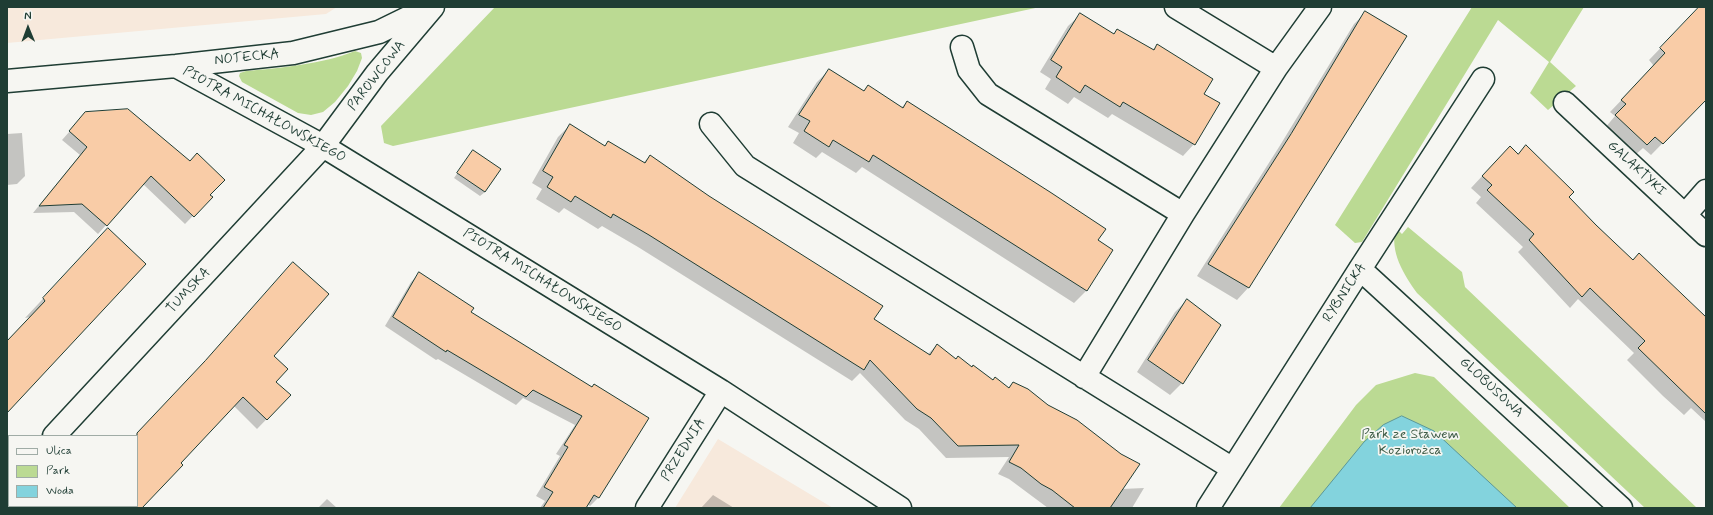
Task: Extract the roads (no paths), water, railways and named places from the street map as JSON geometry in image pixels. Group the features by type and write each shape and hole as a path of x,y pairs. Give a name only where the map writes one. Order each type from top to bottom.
{"street":[{"name":"NOTECKA","path":"7,80 176,66 293,53 379,32 432,7"},
{"name":"PAROWCOWA","path":"323,146 377,73 432,7"},
{"path":"1176,7 1276,68"},
{"path":"1084,377 1183,214 1276,68 1320,7"},
{"path":"962,47 969,70 988,94 1183,214"},
{"name":"PIOTRA MICHAŁOWSKIEGO","path":"176,66 323,146 721,391 900,508"},
{"name":"RYBNICKA","path":"1208,508 1483,79"},
{"name":"GALAKTYKI","path":"1565,104 1706,235"},
{"path":"712,124 745,166 1232,469"},
{"name":"TUMSKA","path":"55,435 323,146"},
{"path":"1685,215 1706,191"},
{"name":"GLOBUSOWA","path":"1360,269 1621,508"},
{"name":"PRZEDNIA","path":"647,508 721,391"}],"water":[{"path":"1402,416 1434,431 1517,508 1310,508 1364,442 1383,425"}],"park label":[{"name":"Park ze Stawem Koziorożca","path":"1410,444"}]}
